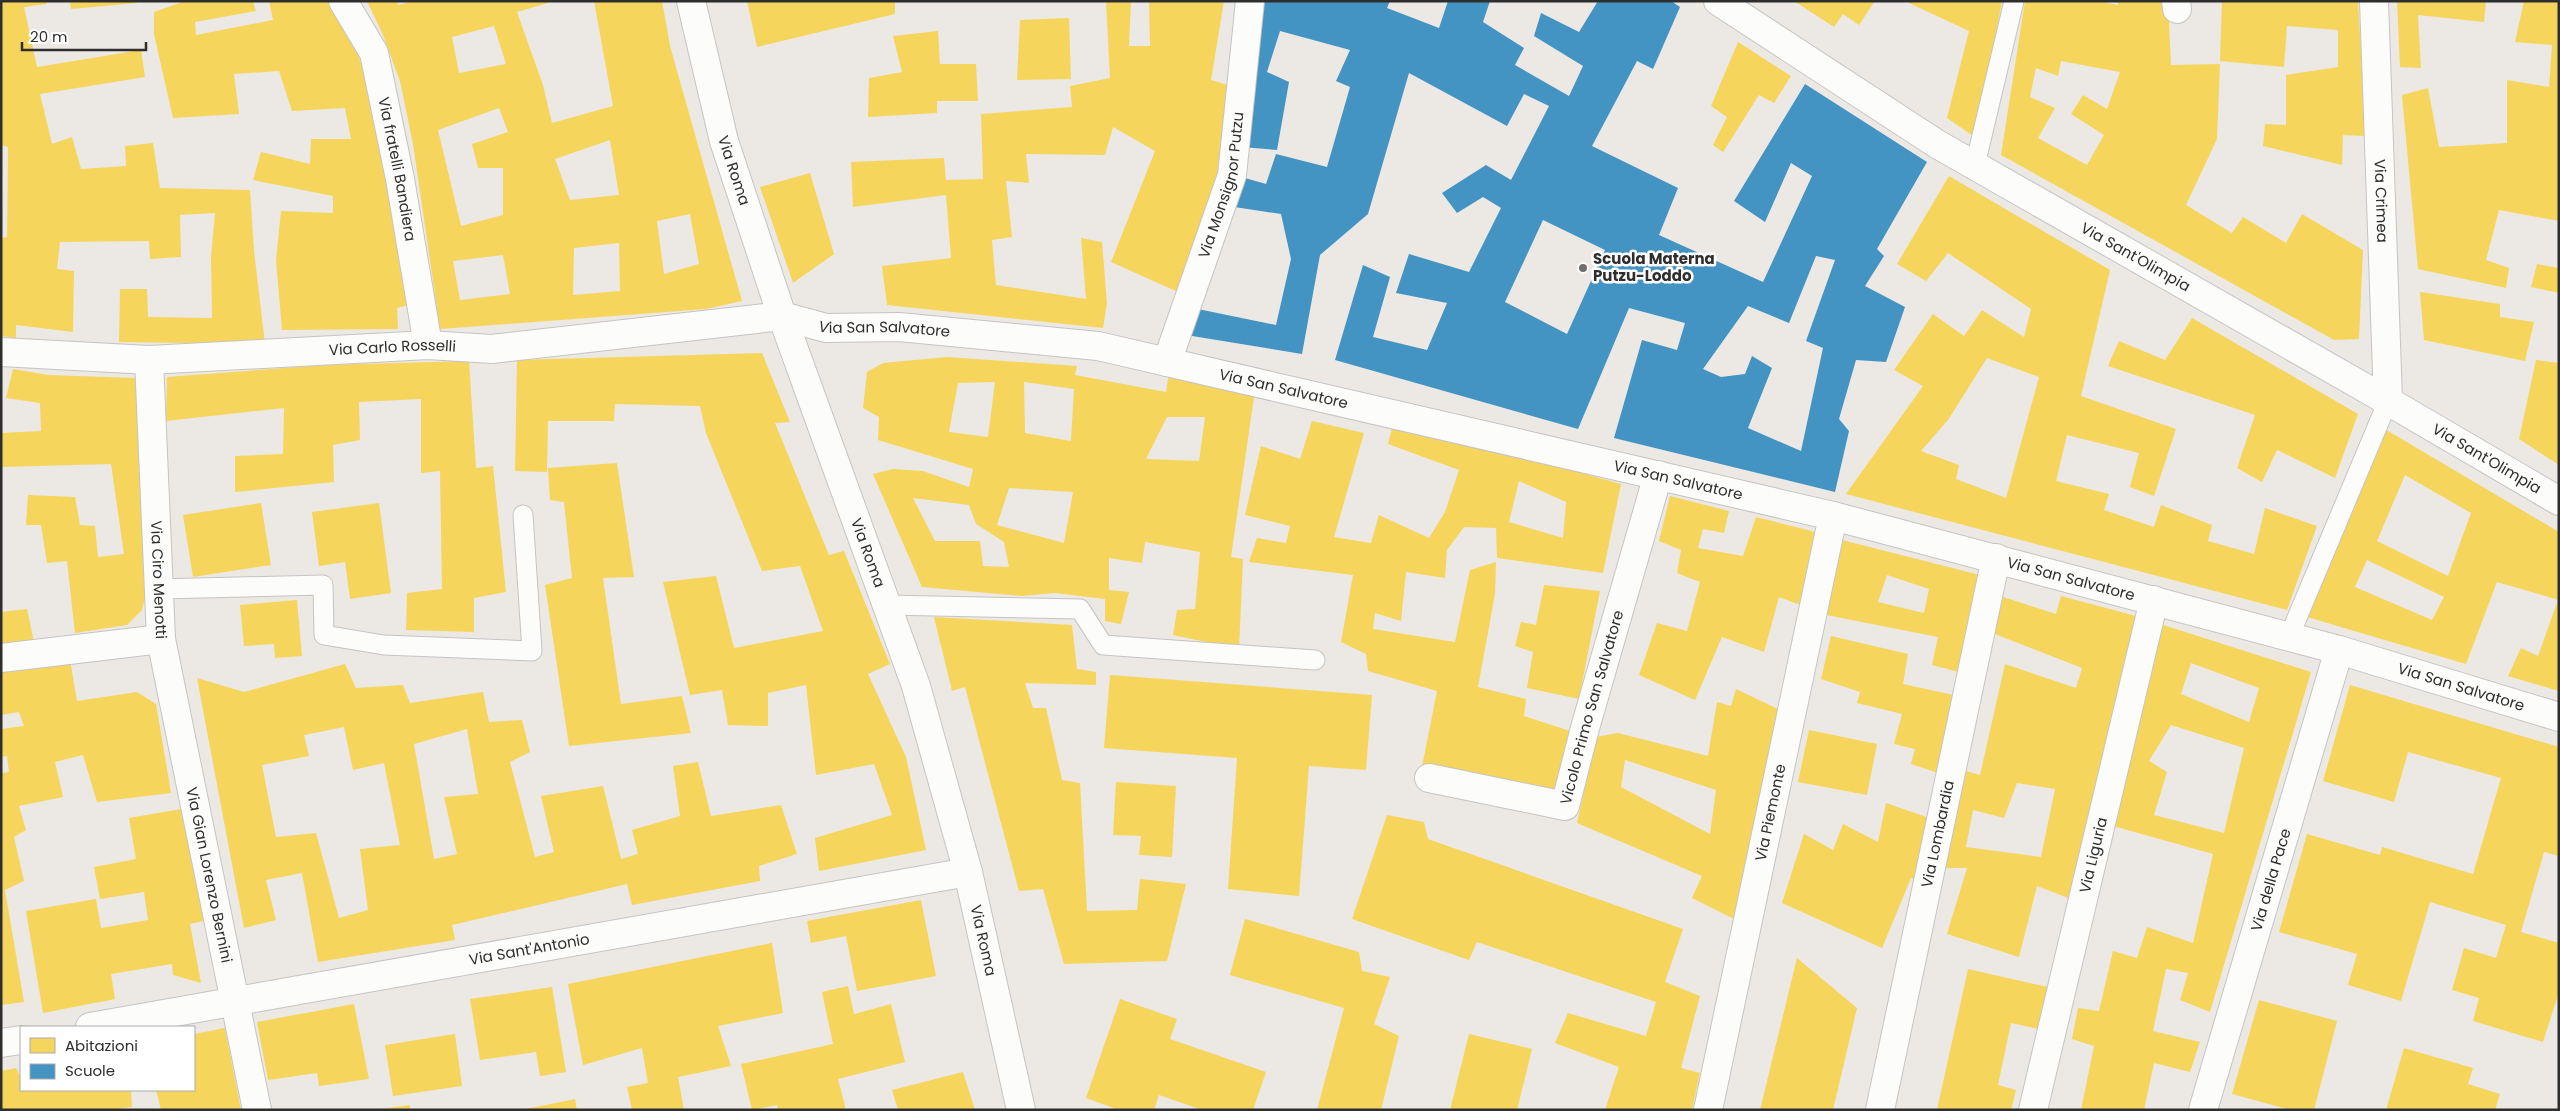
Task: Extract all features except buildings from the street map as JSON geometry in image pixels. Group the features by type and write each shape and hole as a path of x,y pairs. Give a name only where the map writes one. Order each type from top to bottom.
{"street":[{"name":"Via fratelli Bandiera","path":"343,1 374,53 400,179 428,345"},
{"name":"Via Roma","path":"691,1 724,140 782,316 916,686 968,872 1021,1110"},
{"name":"Via Monsignor Putzu","path":"1167,362 1232,175 1250,1"},
{"name":"Via Crimea","path":"2374,1 2388,401"},
{"name":"Via Sant'Olimpia","path":"1723,3 1937,144 2388,401 2559,501"},
{"name":"Via Carlo Rosselli","path":"1,352 149,360 428,345 492,349 782,316"},
{"name":"Via San Salvatore","path":"782,316 826,328 899,327 1098,346 1833,516 2339,650 2559,717"},
{"name":"Via Ciro Menotti","path":"1,658 161,639 149,360"},
{"name":"Vicolo Primo San Salvatore","path":"1429,778 1565,806 1585,728 1658,475"},
{"name":"Via Piemonte","path":"1708,1110 1833,516"},
{"name":"Via Lombardia","path":"1880,1110 1996,558"},
{"name":"Via Liguria","path":"2033,1110 2154,600"},
{"name":"Via Gian Lorenzo Bernini","path":"161,639 257,1110"},
{"name":"Via della Pace","path":"2203,1110 2339,650"},
{"name":"Via Sant'Antonio","path":"96,1026 968,872"},
{"path":"1,1043 20,1040"}],"lane":[{"path":"1975,165 2014,1"},
{"path":"2289,637 2388,401"},
{"path":"158,589 323,585 324,635 384,645 532,651 523,515"},
{"path":"886,605 1080,609 1104,645 1315,660"}],"place":[{"name":"Scuola Materna Putzu-Loddo","path":"1583,268"}]}
